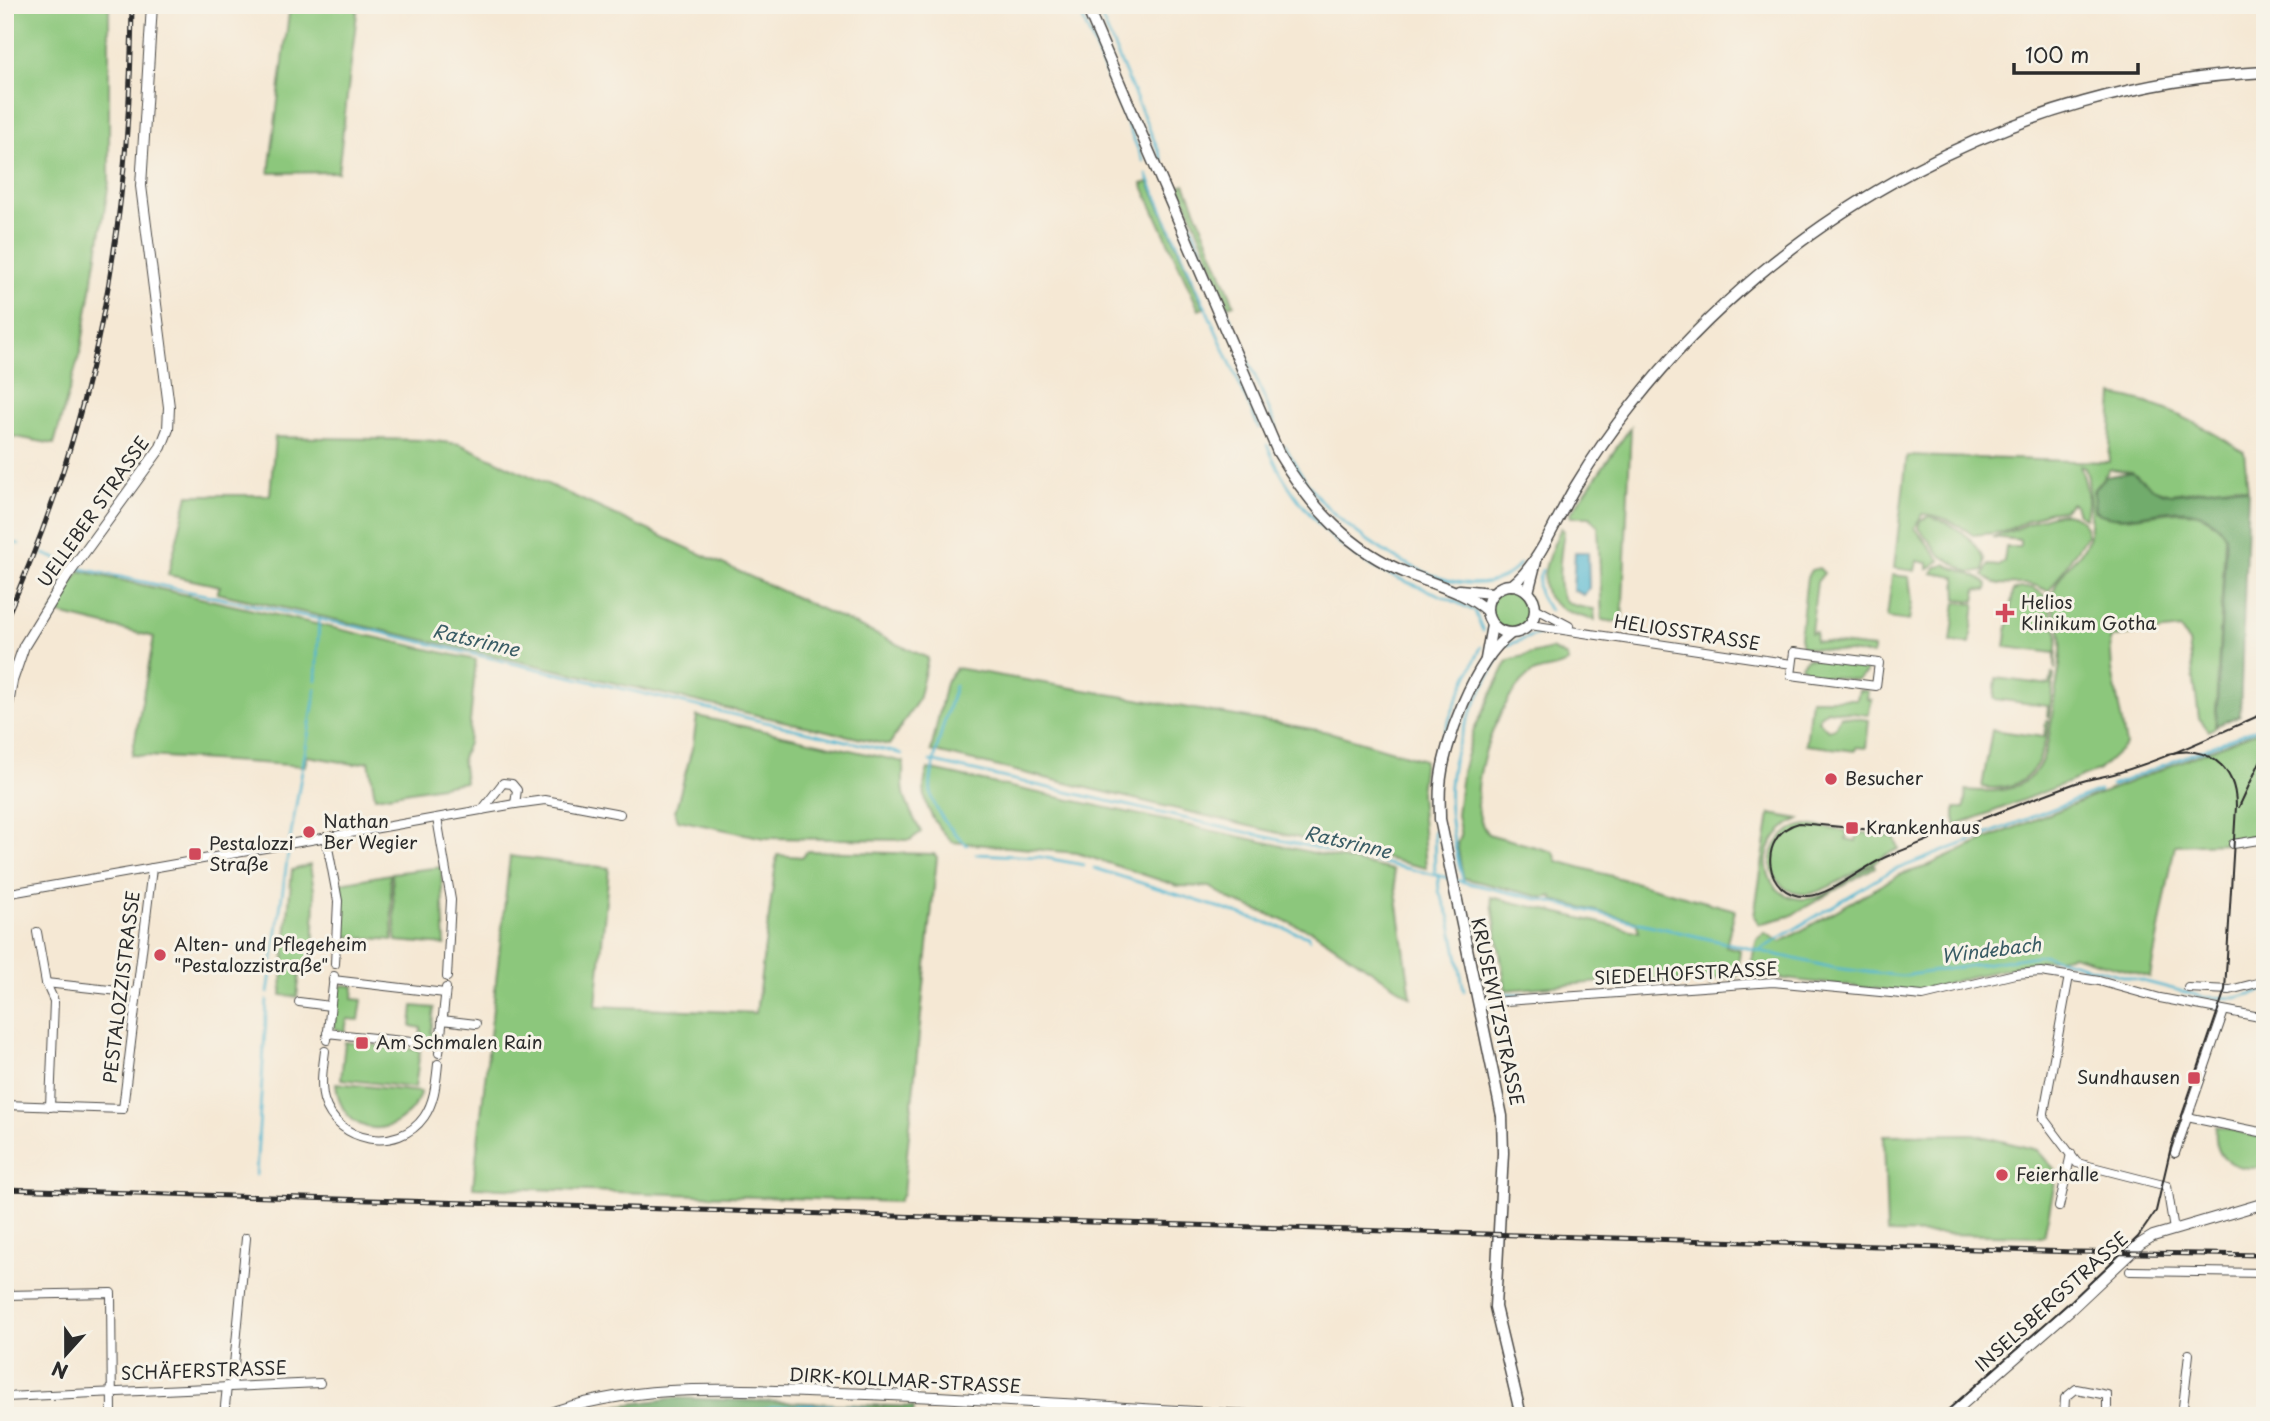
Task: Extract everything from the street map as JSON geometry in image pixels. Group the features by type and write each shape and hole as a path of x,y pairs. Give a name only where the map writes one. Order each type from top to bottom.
{"main road":[{"path":"1086,5 1278,452 1291,474 1317,510 1351,542 1388,565 1446,588 1487,611"},
{"path":"1446,588 1492,593 1512,585 1539,552 1603,443 1670,358 1765,268 1839,215 1934,160 2032,119 2086,102 2175,82 2265,72"},
{"path":"1492,625 1510,634 1521,632 1530,625 1535,608 1528,592 1539,552"},
{"path":"1512,585 1528,592"},
{"path":"1484,665 1492,625 1487,611 1492,593"},
{"path":"1484,665 1510,634"},
{"name":"KRUSEWITZSTRASSE","path":"1484,665 1453,729 1440,785 1440,819 1452,886 1500,1100 1503,1133 1495,1307 1521,1416"}],"street":[{"name":"UELLEBER STRASSE","path":"5,723 19,657 76,563 153,459 168,429 169,407 141,186 152,5"},
{"path":"1535,608 1578,631"},
{"path":"1530,625 1578,631"},
{"name":"HELIOSSTRASSE","path":"1578,631 1682,650 1792,664"},
{"path":"1794,652 1879,663 1876,686 1791,675 1792,664 1794,652"},
{"path":"482,810 503,783 512,785 517,790 515,804"},
{"path":"5,894 545,800 620,814"},
{"path":"437,818 451,901 447,977"},
{"path":"326,837 339,919 335,964"},
{"path":"2233,844 2265,839"},
{"name":"PESTALOZZISTRASSE","path":"50,1107 123,1109 152,868"},
{"path":"5,1105 50,1107 54,1001 47,984 37,932"},
{"name":"SIEDELHOFSTRASSE","path":"1478,1003 1773,982 1923,996 2015,974 2041,972 2265,1018"},
{"path":"2069,976 2043,1118 2077,1163 2167,1186 2174,1230"},
{"path":"334,978 445,990 442,1020 439,1049 327,1036 334,978"},
{"path":"2188,988 2230,990 2265,981"},
{"path":"47,984 137,993"},
{"path":"299,1002 330,1006"},
{"path":"2175,1153 2224,1011"},
{"path":"442,1020 476,1024"},
{"path":"325,1051 322,1087 331,1114 353,1134 372,1140 401,1135 423,1119 432,1101 438,1064"},
{"path":"2187,1117 2265,1133"},
{"path":"2059,1207 2071,1154"},
{"name":"INSELSBERGSTRASSE","path":"1949,1416 2082,1300 2128,1253 2153,1236 2265,1203"},
{"path":"223,1416 230,1386 246,1238"},
{"path":"2130,1271 2265,1273"},
{"path":"5,1295 111,1293 112,1416"},
{"path":"2182,1416 2189,1354"},
{"name":"SCHÄFERSTRASSE","path":"5,1397 111,1390 320,1383"},
{"path":"2064,1416 2065,1398 2076,1389 2107,1395 2108,1416"},
{"name":"DIRK-KOLLMAR-STRASSE","path":"542,1416 609,1396 683,1390 923,1395 1269,1416"}],"green space":[{"path":"5,5 109,5 109,183 81,349 54,444 5,435"},
{"path":"290,5 358,5 338,172 269,173"},
{"path":"1149,182 1204,308 1199,310 1142,184"},
{"path":"1185,184 1234,304 1229,306 1180,186"},
{"path":"2113,395 2149,403 2182,416 2244,452 2248,490 2235,485 2170,494 2152,488 2132,472 2110,469 2093,490 2094,511 2110,517 2127,518 2179,512 2195,514 2211,521 2225,535 2215,727 2209,731 2199,718 2189,643 2181,629 2114,637 2110,640 2112,670 2126,745 2098,771 1955,826 1955,808 1964,808 1966,790 1991,791 2025,782 2043,759 2048,742 2061,652 2061,636 2053,606 2053,595 2062,574 2088,540 2088,478 2085,468 2080,466 2087,492 2085,518 2078,514 2075,505 2071,503 2064,510 2047,512 2003,532 1973,535 1949,521 1922,514 1915,528 1940,560 1928,569 1928,563 1917,561 1915,571 1894,568 1907,456 2109,462"},
{"path":"1631,427 1622,623 1602,620 1598,526 1590,517 1571,517 1570,514"},
{"path":"275,437 425,440 460,444 928,658 918,700 889,745 217,593 220,586 168,575 188,495 270,495"},
{"path":"2132,472 2155,489 2170,494 2229,487 2248,490 2240,715 2216,726 2226,536 2212,520 2196,513 2179,510 2127,517 2110,516 2095,511 2094,490 2105,477"},
{"path":"2063,513 2080,519 2085,526 2086,536 2049,591 2033,585 1995,583 1983,575 1989,565 1999,566 2004,561 2006,547 2020,547 2020,540 1992,537 2044,517"},
{"path":"1930,516 1955,527 1969,538 1985,561 1984,570 1970,573 1940,555 1919,528 1920,520"},
{"path":"1561,528 1564,531 1560,557 1560,589 1567,602 1594,609 1595,620 1558,607 1544,588 1547,562"},
{"path":"1945,564 1978,578 1988,585 1987,590 1977,589 1975,601 1957,599 1956,577 1932,573 1936,567"},
{"path":"1819,568 1824,573 1817,582 1811,633 1816,632 1815,641 1873,648 1873,655 1802,647 1800,637 1807,577 1811,570"},
{"path":"80,571 476,660 468,743 462,758 465,782 375,797 369,761 354,764 307,756 305,766 132,755 154,637 52,612"},
{"path":"1892,575 1909,577 1912,601 1909,621 1887,618"},
{"path":"1511,588 1526,594 1532,609 1526,624 1511,630 1496,624 1490,609 1496,594"},
{"path":"2033,588 2046,596 2058,635 2055,671 2055,653 2005,647 2013,591"},
{"path":"1956,602 1975,604 1970,644 1951,642"},
{"path":"1551,649 1567,657 1568,662 1532,673 1516,689 1494,728 1486,751 1478,798 1480,818 1488,834 1554,852 1557,861 1735,910 1726,946 1740,950 1737,977 1650,983 1649,978 1506,990 1491,897 1639,932 1636,921 1553,900 1553,896 1545,898 1463,878 1457,843 1461,836 1457,815 1462,772 1473,732 1508,660"},
{"path":"1807,658 1859,663 1866,673 1857,680 1806,674 1801,665"},
{"path":"956,668 1329,732 1424,760 1420,793 1426,868 931,751 946,682"},
{"path":"2052,674 2049,717 2048,706 1994,699 1996,678 2050,685"},
{"path":"1859,690 1868,691 1867,699 1872,700 1868,715 1827,710 1820,716 1819,721 1828,730 1835,728 1841,716 1869,720 1866,748 1856,747 1855,751 1806,745 1811,699 1857,699"},
{"path":"697,716 904,762 905,799 921,832 910,840 764,838 678,820 675,812 693,745"},
{"path":"2046,720 2049,720 2047,735 2032,772 2012,785 1982,787 1992,730 2044,737"},
{"path":"2265,728 2265,836 2227,843 2175,845 2150,977 2072,955 1969,977 1914,993 1766,977 1749,971 1757,939 1765,933 1781,942 1899,875 1925,867 1989,838"},
{"path":"928,769 1393,870 1411,997 1314,932 1233,901 1210,887 1178,886 1077,853 952,842 938,827 928,809 924,790"},
{"path":"1770,814 1799,819 1783,829 1772,842 1767,856 1773,883 1782,893 1795,898 1820,896 1866,868 1874,864 1875,867 1790,916 1759,924 1754,916"},
{"path":"1807,825 1847,831 1846,839 1856,841 1858,832 1894,837 1899,849 1826,888 1806,894 1791,891 1780,884 1774,874 1774,850 1780,839 1791,830"},
{"path":"807,851 934,854 937,857 903,1194 898,1202 473,1187 510,856 609,868 596,1006 756,1013 777,855 803,857"},
{"path":"310,865 315,897 313,963 307,963 305,973 300,973 297,997 281,995 292,870"},
{"path":"441,867 445,945 396,941 392,873"},
{"path":"390,874 393,940 344,936 341,883"},
{"path":"343,985 354,986 353,999 362,1000 359,1020 347,1019 345,1032 334,1028 336,991"},
{"path":"413,1006 434,1008 431,1033 437,1034 434,1040 420,1041 421,1028 411,1026"},
{"path":"345,1042 420,1050 415,1088 341,1079"},
{"path":"336,1083 421,1092 412,1109 400,1120 387,1127 373,1128 348,1116 340,1102"},
{"path":"2216,1126 2263,1138 2265,1163 2260,1162 2259,1168 2231,1164 2220,1154"},
{"path":"1973,1134 2037,1150 2057,1172 2044,1236 1887,1233 1884,1135"},
{"path":"675,1398 914,1407 913,1416 579,1416 586,1410"}],"water":[{"path":"1575,552 1588,552 1589,588 1584,595 1573,590"}],"waterway":[{"path":"1077,5 1143,161"},
{"path":"1096,5 1163,161"},
{"path":"1147,175 1259,428"},
{"path":"1170,176 1277,428"},
{"path":"1267,445 1301,503 1331,536 1366,563 1475,612 1483,631"},
{"path":"1285,446 1315,494 1328,508 1345,524 1393,557 1448,580 1475,583 1500,579 1520,564"},
{"name":"Ratsrinne","path":"5,541 19,544"},
{"name":"Ratsrinne","path":"44,554 83,569 366,629 902,754"},
{"path":"1542,570 1538,592 1550,610"},
{"path":"316,680 319,620"},
{"path":"1508,645 1540,633"},
{"path":"1432,813 1440,747 1454,707 1481,647"},
{"path":"1463,880 1450,814 1453,763 1470,714 1500,655"},
{"path":"955,686 935,755 931,792 940,814 967,845"},
{"path":"290,840 316,689"},
{"path":"2111,786 2265,725"},
{"name":"Ratsrinne","path":"930,761 1449,878"},
{"path":"1760,950 1887,873 2099,791"},
{"path":"1434,830 1435,875"},
{"path":"268,993 288,854"},
{"path":"976,854 1041,857 1084,865"},
{"path":"1094,868 1308,936 1310,940"},
{"path":"1438,875 1439,891 1450,918 1464,991"},
{"name":"Windebach","path":"1455,880 1834,968 1902,976 2043,955 2204,997 2236,998 2265,990"},
{"path":"1534,993 1550,992"},
{"path":"1496,994 1524,994"},
{"path":"256,1175 267,1000"},
{"path":"747,1416 813,1408 850,1410 876,1416"}],"tram line":[{"path":"1971,824 1916,834 1799,823 1785,829 1776,839 1770,865 1774,877 1782,887 1793,894 1808,896 1827,891 1888,856 1959,828 1982,819 2005,810 2076,783 2155,760 2265,713"},
{"path":"2239,807 2265,751"},
{"path":"1941,1416 2072,1300 2138,1237 2156,1211 2171,1147 2225,990 2236,806 2231,779 2216,761 2194,752 2167,754"}],"railway":[{"path":"5,621 37,546 63,471 85,396 102,320 115,244 124,166 132,5"},
{"path":"5,1189 2076,1252 2265,1255"}],"place":[{"name":"Helios Klinikum Gotha","path":"2005,613"},
{"name":"Besucher","path":"1831,779"},
{"name":"Krankenhaus","path":"1852,828"},
{"name":"Nathan Ber Wegier","path":"309,832"},
{"name":"Pestalozzi Straße","path":"195,854"},
{"name":"Alten- und Pflegeheim \"Pestalozzistraße\"","path":"160,955"},
{"name":"Am Schmalen Rain","path":"362,1043"},
{"name":"Sundhausen","path":"2194,1078"},
{"name":"Feierhalle","path":"2002,1175"}]}
